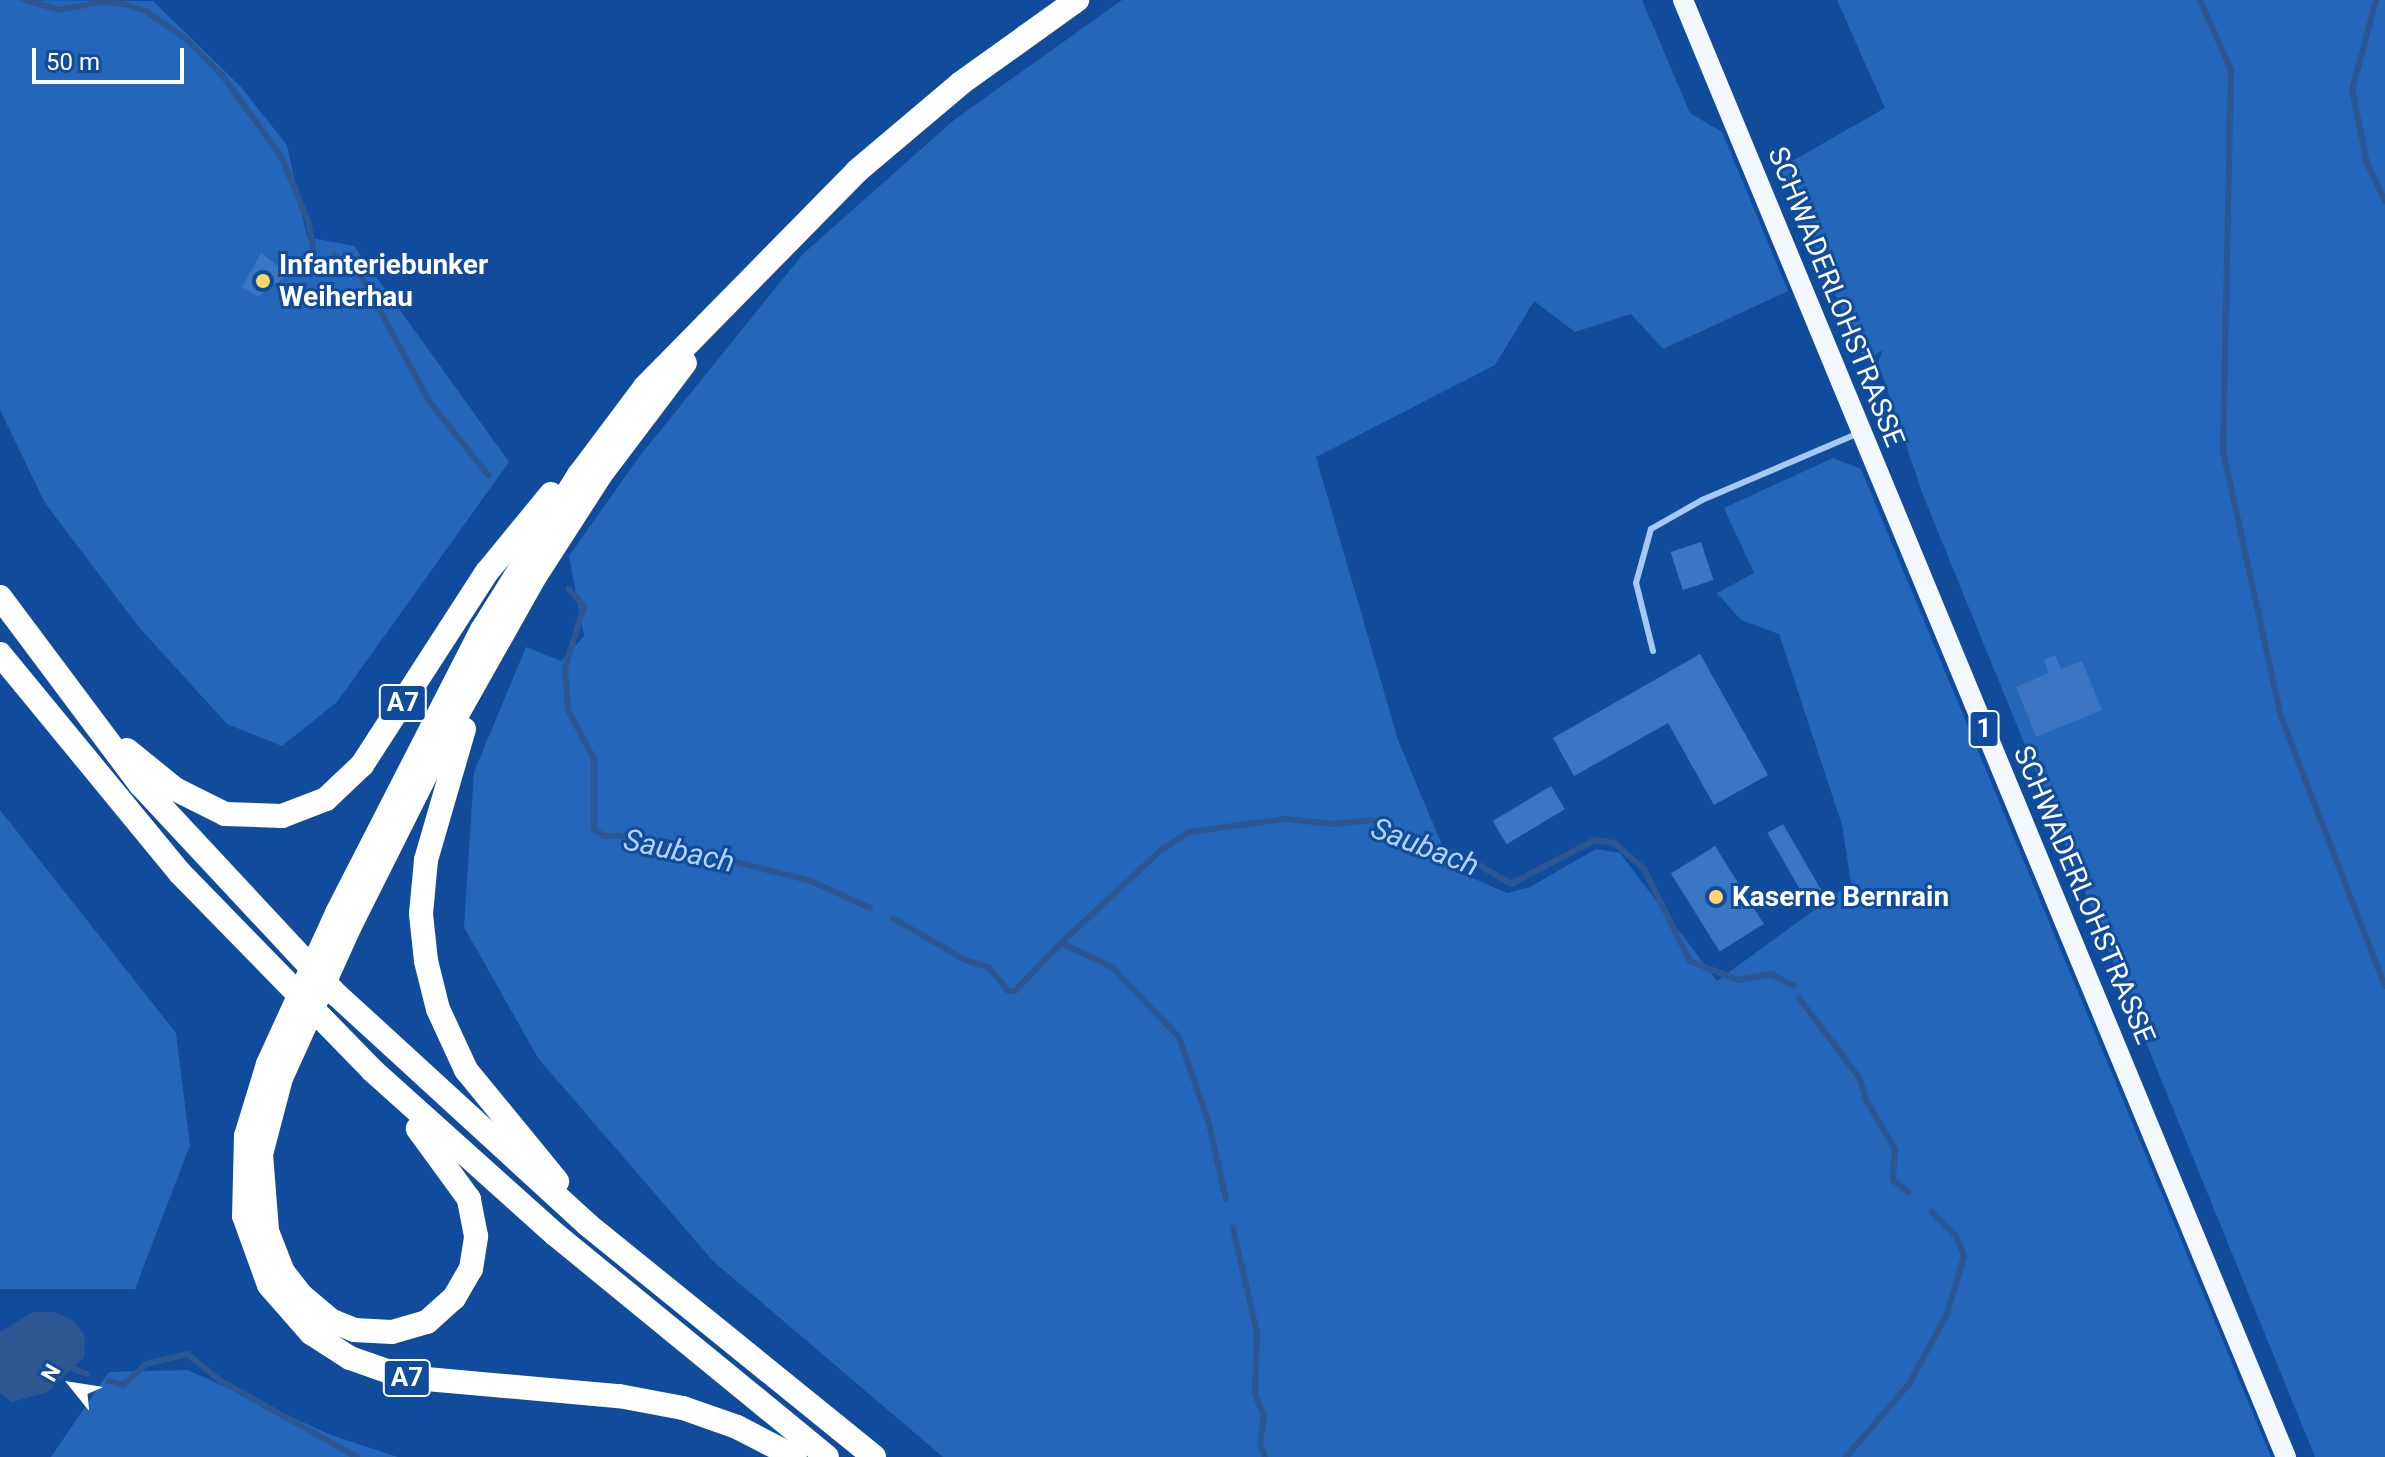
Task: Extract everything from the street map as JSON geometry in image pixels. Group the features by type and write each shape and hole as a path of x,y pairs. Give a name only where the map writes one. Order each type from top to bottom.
{"highway":[{"path":"754,272 904,129 1077,0"},
{"name":"A7","path":"87,717 161,779 212,810 268,818 326,799 351,778 381,738 487,572 645,387 754,272"},
{"name":"A7","path":"344,919 500,637 601,474 754,272"},
{"name":"A7","path":"645,387 579,475 482,630 344,919 244,1144 244,1216 269,1285 311,1333 350,1358 404,1377 619,1396 683,1408 737,1427 795,1457"},
{"name":"A7","path":"0,597 87,717 191,841 337,995 490,1141 629,1260 874,1457"},
{"name":"A7","path":"500,637 452,762 430,837 421,914 429,973 451,1040 484,1096 629,1260"},
{"name":"A7","path":"0,654 180,873 372,1070 556,1235 827,1457"},
{"name":"A7","path":"274,1071 260,1171 271,1247 291,1284 323,1315 354,1330 379,1334 414,1328 447,1306 471,1269 476,1236 465,1189 372,1070"}],"main road":[{"name":"SCHWADERLOHSTRASSE","path":"1683,0 2286,1457"}],"lane":[{"path":"1653,651 1636,583 1651,529 1702,500 1861,432"}],"shaded area":[{"path":"0,0 153,1 240,86 287,145 307,237 354,246 509,462 337,702 282,746 227,724 138,626 45,503 0,410"},
{"path":"1122,0 1642,0 1690,113 1722,132 1788,291 1663,349 1631,314 1575,332 1534,301 1495,365 1316,457 1398,740 1452,869 1507,893 1530,887 1596,849 1620,853 1717,981 1851,883 1842,825 1779,634 1741,620 1717,593 1754,573 1724,508 1833,458 1861,469 2271,1457 943,1457 713,1261 538,1058 464,927 474,772 526,647 561,661 584,636 569,556 639,457 803,254 954,120"},
{"path":"1837,0 2385,0 2385,1457 2315,1457 1923,495 1878,362 1883,350 1865,362 1780,168 1885,108"},
{"path":"0,810 176,1033 190,1145 135,1289 0,1289"},
{"path":"33,1312 56,1312 75,1322 85,1337 84,1357 48,1392 12,1402 0,1393 0,1332"},
{"path":"188,1370 331,1435 398,1457 51,1457 109,1372"}],"building":[{"name":"Infanteriebunker Weiherhau","path":"261,253 288,274 258,297 242,287"},
{"path":"1701,542 1713,580 1683,590 1671,552"},
{"path":"1700,654 1768,775 1714,805 1668,723 1574,776 1553,738"},
{"path":"2055,655 2061,669 2082,661 2102,710 2036,737 2016,687 2049,673 2044,660"},
{"path":"1551,786 1565,809 1507,844 1493,821"},
{"path":"1783,824 1822,892 1806,901 1767,833"},
{"name":"Kaserne Bernrain","path":"1715,846 1764,924 1720,952 1671,874"}],"waterway":[{"name":"Saubach","path":"25,0 59,10 101,2 123,4 146,11 187,40 222,75 282,158 308,221 314,252"},
{"path":"2200,0 2231,70 2223,451 2281,717 2385,986"},
{"path":"2376,0 2352,90 2367,163 2385,201"},
{"name":"Saubach","path":"334,255 358,270 429,401 488,475"},
{"name":"Saubach","path":"569,589 584,606 565,668 568,710 594,759 594,829 604,836 634,836 811,881 870,908"},
{"name":"Saubach","path":"1061,943 1160,851 1189,832 1285,819 1334,824 1372,820 1430,853 1457,852 1511,884 1595,840 1614,843 1644,869 1690,961 1738,980 1771,974 1793,985"},
{"name":"Saubach","path":"893,918 965,960 989,968 1008,991 1015,991 1061,943 1112,967 1179,1037 1209,1124 1226,1199"},
{"path":"1799,998 1860,1079 1866,1100 1895,1149 1893,1180 1909,1192"},
{"path":"1846,1457 1909,1384 1947,1314 1964,1256 1956,1236 1932,1212"},
{"path":"1233,1228 1257,1333 1255,1394 1264,1416 1260,1444 1265,1457"},
{"path":"109,1381 123,1385 146,1364 187,1354 221,1381 357,1457"},
{"path":"74,1369 87,1374"}],"place":[{"name":"Infanteriebunker Weiherhau","path":"263,281"},
{"name":"Kaserne Bernrain","path":"1716,897"}]}
